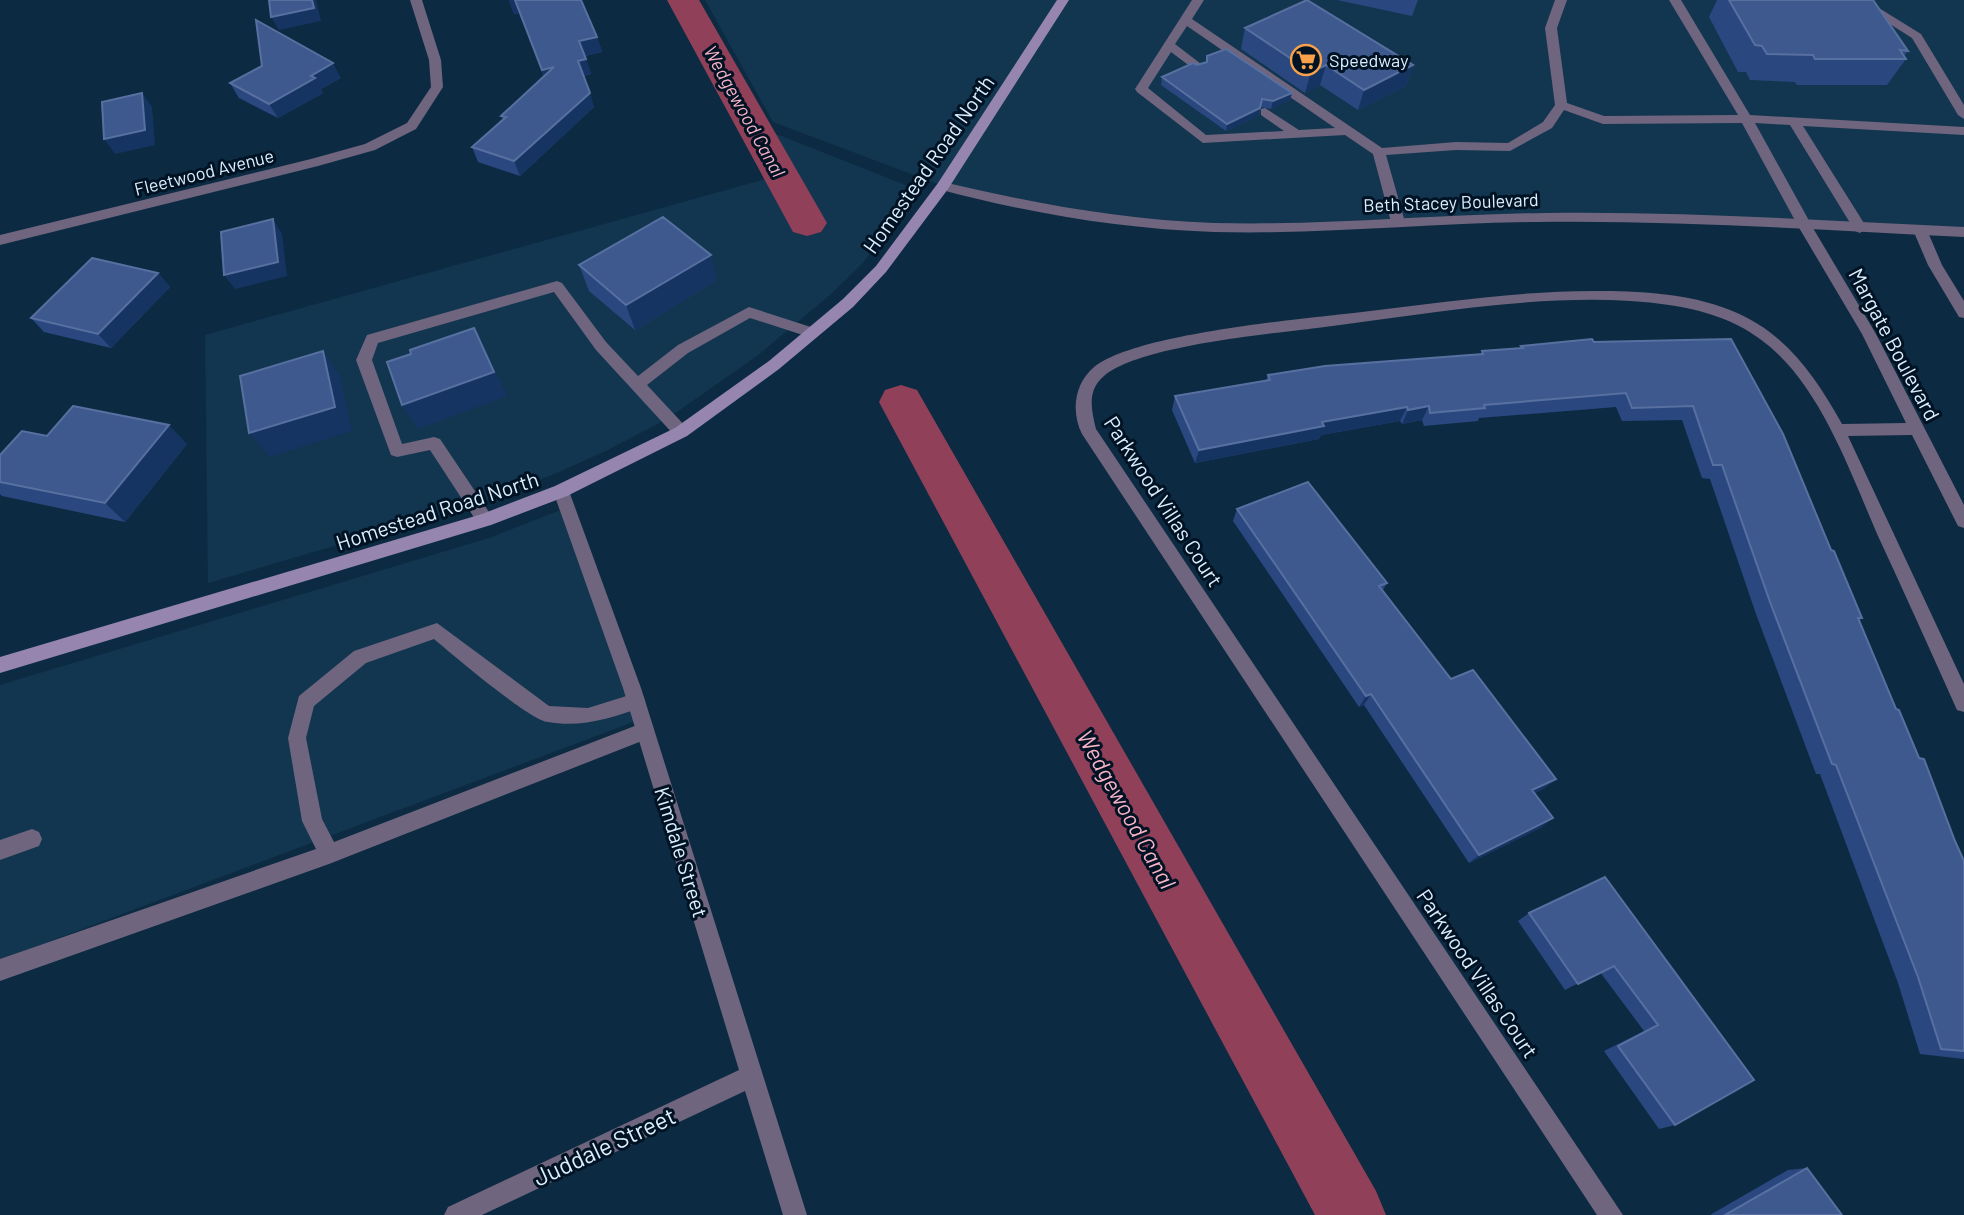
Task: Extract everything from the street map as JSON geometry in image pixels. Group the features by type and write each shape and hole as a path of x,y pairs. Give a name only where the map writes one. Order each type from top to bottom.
{"main road":[{"name":"Homestead Road North","path":"0,665 485,520 561,491 681,432 774,365 848,303 881,269 943,186 1063,0"}],"street":[{"name":"Fleetwood Avenue","path":"0,240 313,163 370,147 412,126 438,87 435,60 416,0"},
{"path":"1198,0 1141,89 1203,139 1349,131"},
{"path":"1185,20 1379,152 1456,146 1510,147 1548,125 1561,104 1551,29 1561,0"},
{"name":"Margate Boulevard","path":"1675,0 1747,119 1805,226 1869,334 1964,522"},
{"path":"1858,0 1917,36 1964,115"},
{"path":"1170,46 1199,67"},
{"path":"1561,104 1603,120 1747,119 1964,131"},
{"path":"1265,112 1297,134"},
{"path":"1794,122 1860,228"},
{"path":"1379,152 1398,222"},
{"name":"Beth Stacey Boulevard","path":"943,186 1009,203 1187,226 1264,228 1573,217 1740,220 1805,226 1964,232"},
{"path":"1920,230 1935,265 1964,313"},
{"path":"485,520 434,443 397,451 364,360 372,339 557,286 601,346 681,432"},
{"name":"Parkwood Villas Court","path":"1611,1215 1088,430 1081,402 1083,393 1094,377 1122,357 1240,334 1475,303 1638,297 1703,306 1759,330 1782,348 1838,430 1964,704"},
{"path":"638,384 684,349 749,312 812,334"},
{"path":"1838,430 1917,429"},
{"name":"Kimdale Street","path":"561,491 636,701 795,1215"},
{"path":"329,855 312,821 297,738 306,702 360,657 437,631 472,661 547,714 589,716 636,701"},
{"path":"0,970 329,855 399,825 645,731"},
{"path":"0,850 32,839"},
{"name":"Juddale Street","path":"456,1215 752,1076"}],"shaded area":[{"path":"674,0 687,0 756,126 918,190 862,264 830,295 757,356 667,419 608,450 480,503 208,583 205,335 769,178"},
{"path":"705,0 1964,0 1964,232 1573,217 1251,228 1117,218 943,186 773,122"},
{"path":"571,506 644,718 0,960 0,685 489,538"}],"building":[{"path":"269,0 312,0 314,8 271,17"},
{"path":"515,0 581,0 597,37 579,41 586,59 578,61 590,93 514,161 472,147 506,117 501,116 554,67 542,70"},
{"path":"1307,0 1413,65 1364,90 1326,65 1311,72 1245,28"},
{"path":"1729,0 1873,0 1908,51 1900,50 1906,59 1815,59 1813,55 1767,54 1762,46 1755,45"},
{"path":"256,20 333,63 311,76 315,78 269,104 230,83 262,66"},
{"path":"1226,49 1292,93 1273,101 1262,99 1260,108 1227,124 1162,77 1193,63 1197,65 1207,62 1207,56"},
{"path":"142,93 145,130 104,139 102,102"},
{"path":"663,217 711,255 626,305 579,265"},
{"path":"273,219 278,262 224,275 221,232"},
{"path":"92,258 158,273 98,334 31,318"},
{"path":"474,328 494,372 402,405 387,362 411,354 410,350"},
{"path":"1592,339 1594,342 1731,339 1783,434 1862,618 1858,618 1896,709 1899,710 1919,758 1924,759 1964,861 1964,1051 1941,1049 1918,977 1836,765 1832,764 1770,602 1722,465 1713,465 1693,406 1632,408 1626,393 1484,405 1485,408 1430,413 1429,406 1408,410 1407,407 1322,422 1324,426 1199,450 1175,396 1270,380 1268,375 1325,366 1483,354 1482,351"},
{"path":"323,351 335,407 249,433 240,376"},
{"path":"73,406 169,425 105,503 0,482 0,455 22,431 47,436"},
{"path":"1308,482 1387,583 1379,586 1451,679 1473,670 1556,779 1532,790 1553,818 1479,855 1371,694 1366,696 1237,509"},
{"path":"1605,877 1754,1080 1675,1125 1618,1046 1658,1025 1614,966 1578,984 1529,913"},
{"path":"1807,1168 1842,1215 1725,1215"}],"waterway":[{"name":"Wedgewood Canal","path":"683,0 807,223"},
{"name":"Wedgewood Canal","path":"901,402 1352,1215"}],"place":[{"name":"Speedway","path":"1306,60"}]}
